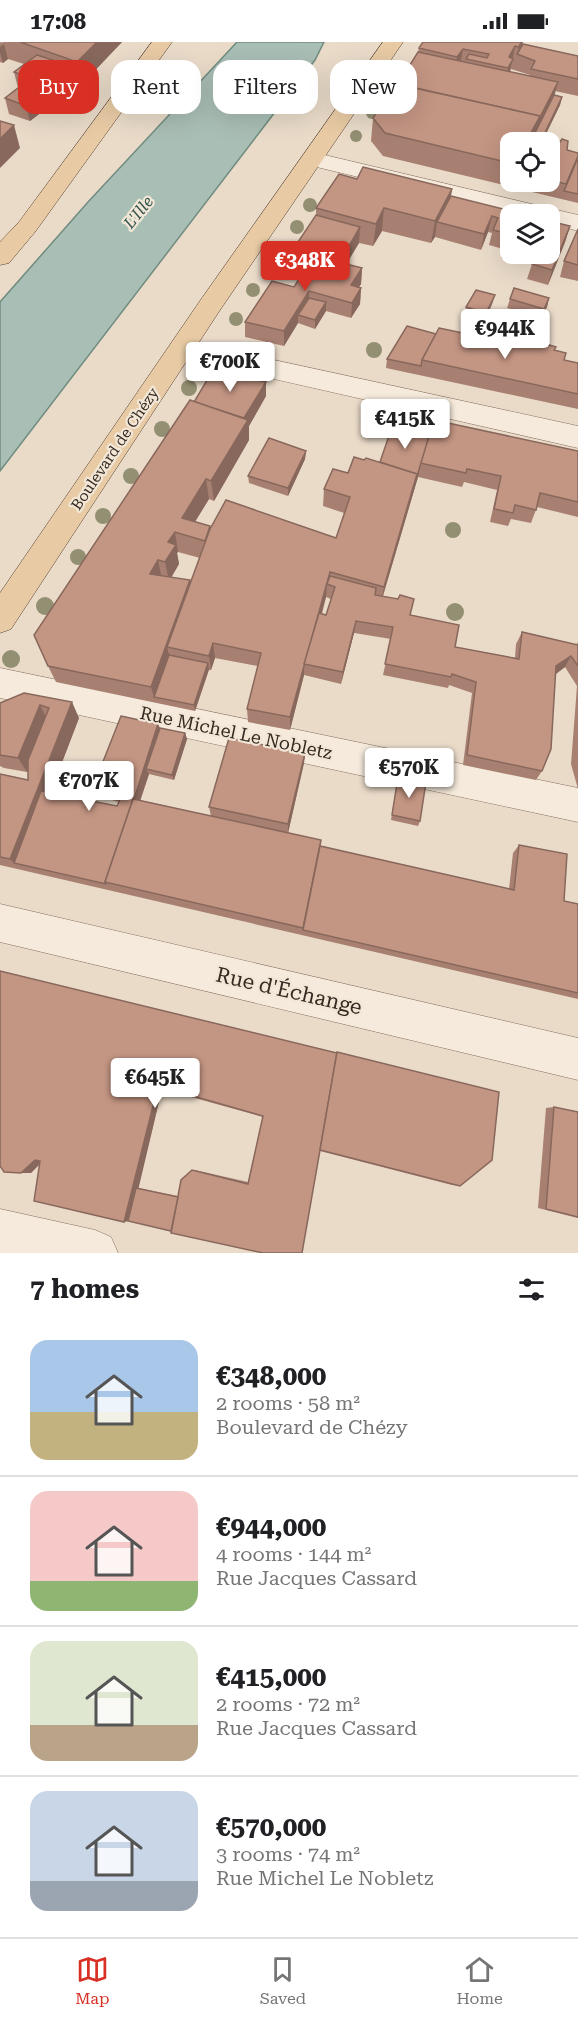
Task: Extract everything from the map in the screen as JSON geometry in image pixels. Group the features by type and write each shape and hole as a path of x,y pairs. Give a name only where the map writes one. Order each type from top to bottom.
{"main road":[{"path":"0,257 27,227 162,42"},
{"name":"Boulevard de Chézy","path":"0,619 393,42"}],"street":[{"path":"312,159 500,204"},
{"path":"560,219 578,223"},
{"path":"182,349 578,438"},
{"name":"Rue Michel Le Nobletz","path":"0,683 578,805"},
{"name":"Rue d'Échange","path":"0,923 578,1059"},
{"path":"0,1232 95,1253"}],"water":[{"path":"237,42 324,42 315,60 220,60"},
{"name":"L'Ille","path":"213,68 213,114 274,114 0,471 0,302 170,114 201,114 201,81"}],"building":[{"path":"20,42 97,42 79,60 71,60"},
{"path":"423,42 521,42 519,47 515,46 509,57 513,59 508,68 466,59 469,54 487,58 489,54 463,49 457,57 419,48"},
{"path":"523,44 578,56 578,79 531,69 535,61 517,54"},
{"path":"418,52 558,82 539,119 540,116 417,88 417,60 413,60"},
{"path":"37,55 52,60 30,60"},
{"path":"18,88 18,103 5,98"},
{"path":"417,89 540,116 531,132 500,132 500,161 385,133 373,118 376,114 417,114"},
{"path":"554,95 562,97 545,132 536,132"},
{"path":"0,121 14,125 0,139"},
{"path":"562,139 568,141 567,150 578,153 566,184 560,183 560,142"},
{"path":"578,160 578,194 564,191"},
{"path":"363,167 452,189 435,221 384,208 376,224 316,208 339,174 357,179"},
{"path":"451,196 500,208 500,232 493,230 498,218 492,216 484,234 437,222"},
{"path":"316,215 360,227 342,258 296,245"},
{"path":"560,224 570,226 560,250"},
{"path":"578,229 578,265 564,261"},
{"path":"314,256 362,268 351,285 361,288 352,303 309,291 284,331 245,322 272,281 294,287"},
{"path":"532,264 554,264 552,270"},
{"path":"514,288 549,298 544,309 510,299"},
{"path":"476,290 495,295 486,313 466,307"},
{"path":"309,298 326,302 315,320 298,315"},
{"path":"407,326 436,334 421,366 387,359"},
{"path":"439,328 529,347 532,340 556,347 554,350 566,353 564,360 578,363 578,394 422,360"},
{"path":"213,370 266,382 244,418 194,402"},
{"path":"190,400 248,420 211,481 206,479 182,518 210,526 205,541 175,532 168,542 176,545 165,562 158,560 150,574 190,580 151,687 48,666 34,635"},
{"path":"434,420 578,451 578,502 540,493 536,510 515,505 513,513 494,509 501,476 467,469 466,473 420,463"},
{"path":"392,427 429,436 415,483 417,474 380,462"},
{"path":"269,438 306,451 288,488 248,476"},
{"path":"354,457 364,460 366,458 417,474 384,587 330,572 290,717 247,709 261,653 213,643 209,656 167,647 210,529 226,500 336,538 350,497 324,489 333,469 348,473"},
{"path":"330,576 376,588 375,595 398,599 400,595 414,599 410,615 459,625 455,647 519,659 522,632 578,645 578,666 571,656 556,666 551,749 542,771 467,755 476,682 452,674 451,677 385,664 393,627 356,621 343,672 304,664 319,613 326,615 335,587 327,584"},
{"path":"169,655 208,663 194,705 154,697"},
{"path":"24,693 72,702 10,859 0,857 0,774 28,780 28,760 49,708 40,705 18,758 0,755 0,703"},
{"path":"121,716 158,724 106,884 14,863 41,791 117,806 122,795 93,787"},
{"path":"160,728 185,733 172,775 146,769"},
{"path":"229,738 305,753 288,824 209,807"},
{"path":"398,777 426,782 420,821 392,815"},
{"path":"133,799 321,840 303,928 105,882"},
{"path":"519,845 567,854 564,901 578,904 578,993 303,930 320,846 514,890"},
{"path":"0,971 337,1053 302,1253 263,1253 171,1233 181,1180 192,1170 248,1184 263,1116 158,1086 124,1222 34,1201 40,1161 35,1160 21,1173 4,1172 0,1166"},
{"path":"337,1052 499,1092 492,1160 460,1186 320,1150"},
{"path":"554,1107 578,1112 578,1217 546,1209"},
{"path":"136,1188 178,1197 171,1231 128,1221"}]}
